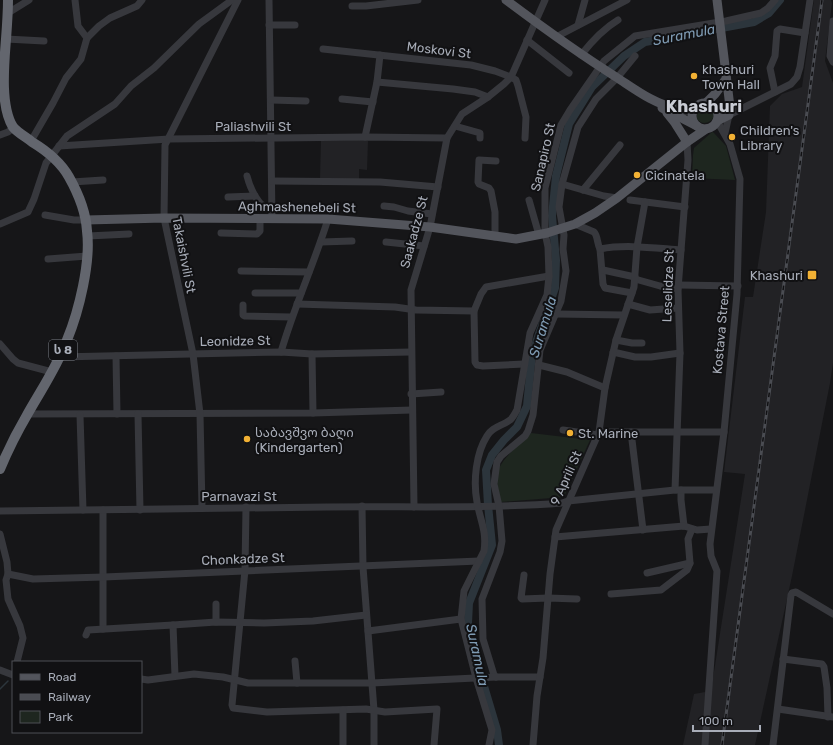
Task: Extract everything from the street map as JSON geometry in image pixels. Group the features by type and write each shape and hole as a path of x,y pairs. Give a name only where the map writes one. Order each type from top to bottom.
{"highway":[{"name":"ს 8","path":"0,469 17,432 41,393 60,357 67,340 76,312 83,281 87,256 88,236 86,220 80,202 72,182 63,168 51,155 13,128 4,113 2,101 4,34 8,13 8,0"}],"main road":[{"path":"506,0 581,55 634,90 656,102 679,109 689,110 696,108 708,104 726,79"},
{"path":"665,110 694,122 706,129 712,127 730,111 730,96 726,79 717,0"},
{"path":"656,102 665,110 687,142"},
{"path":"708,104 717,111 717,121"},
{"path":"687,142 694,122 696,108"},
{"name":"Aghmashenebeli St","path":"86,220 260,218 272,214 430,227 516,239 544,234 575,224 595,213 617,198 687,142 706,129"}],"street":[{"path":"8,13 29,0"},
{"path":"75,0 78,26 87,38"},
{"path":"31,141 66,78 81,59 87,38 110,18 137,6 142,0"},
{"path":"0,224 28,212 46,163 67,136 115,104 131,86 154,68 199,24 232,0"},
{"name":"Takaishvili St","path":"202,508 200,414 193,354 164,218 165,145 238,0"},
{"path":"269,0 272,214"},
{"path":"352,6 366,6 418,0"},
{"name":"Saakadze St","path":"414,507 411,394 411,290 430,227 447,138 462,114 488,97 511,77 545,0"},
{"path":"578,25 585,0"},
{"path":"556,37 627,0"},
{"name":"Sanapiro St","path":"461,619 464,591 484,550 485,539 478,506 475,479 480,451 488,434 497,426 511,420 517,410 530,333 547,295 549,276 548,247 544,234 545,188 561,125 604,61 635,36 720,23 761,13 775,0"},
{"path":"708,104 730,111 740,110 790,84 797,77 800,67 810,0"},
{"path":"581,55 593,40 609,25 618,20"},
{"path":"833,20 830,56 833,62"},
{"path":"269,25 295,25"},
{"path":"775,92 770,68 775,56 777,31 780,29 805,33"},
{"path":"4,34 44,41"},
{"path":"527,40 569,73"},
{"name":"Moskovi St","path":"323,49 471,65 511,77"},
{"path":"365,137 377,82 380,55"},
{"path":"495,678 483,639 482,599 500,552 502,541 494,484 497,462 501,456 525,436 528,431 533,415 540,350 561,301 566,271 563,250 564,236 559,207 562,184 578,127 596,99 635,56"},
{"path":"511,77 516,80 523,103 526,117 525,138"},
{"path":"377,82 453,89 475,92 488,97"},
{"path":"342,99 373,102"},
{"path":"271,100 306,101"},
{"path":"725,134 730,111"},
{"name":"Kostava Street","path":"705,745 717,571 710,550 711,529 724,432 738,286 740,179 730,144 717,121"},
{"path":"455,126 476,132 480,134 480,138"},
{"path":"0,134 8,132 13,128"},
{"name":"Paliashvili St","path":"59,146 169,139 365,137 447,138"},
{"name":"Leselidze St","path":"684,526 681,500 678,490 680,353 678,287 688,160 687,142"},
{"path":"583,190 620,145"},
{"path":"495,236 495,212 490,189 479,184 478,182 479,160 496,161"},
{"path":"247,176 256,196 272,214"},
{"path":"72,182 103,180"},
{"path":"272,181 380,182 438,187"},
{"path":"562,184 604,196 617,198"},
{"path":"228,197 256,196"},
{"path":"529,200 544,234"},
{"path":"630,200 684,207"},
{"name":"9 Aprili St","path":"533,745 537,696 543,658 556,530 568,501 586,465 598,434 613,352 632,293 635,278 637,247 645,202"},
{"path":"384,206 432,214"},
{"name":"Aghmashenebeli St","path":"45,215 74,220 86,220"},
{"path":"221,233 257,234 260,232 260,218"},
{"path":"281,352 291,317 328,219"},
{"path":"575,224 595,233 600,249 603,284 605,288 632,293"},
{"path":"88,236 128,234"},
{"path":"320,242 352,241"},
{"path":"386,242 424,246"},
{"path":"600,249 611,247 637,247 681,250"},
{"path":"48,259 87,256"},
{"path":"603,270 660,286 738,286"},
{"path":"241,271 309,272"},
{"path":"524,364 477,365 474,311 481,294 486,287 549,276"},
{"path":"255,293 301,293"},
{"path":"296,304 395,307 416,310 474,311"},
{"path":"628,304 650,310 678,308"},
{"path":"244,305 243,315 245,316 291,317"},
{"path":"556,314 624,315"},
{"path":"616,340 642,344"},
{"path":"0,344 12,359 18,363 52,372"},
{"name":"Leonidze St","path":"60,357 281,352 312,354 411,352"},
{"path":"613,352 635,357 651,357 680,353"},
{"path":"312,354 313,413"},
{"path":"116,356 117,414"},
{"path":"539,366 566,372 606,388"},
{"path":"411,394 441,392"},
{"path":"27,414 313,413 412,410"},
{"path":"138,414 140,510"},
{"path":"80,415 83,510"},
{"path":"562,430 598,434 631,432 724,432"},
{"path":"631,432 643,530"},
{"path":"497,506 562,503 568,501 638,493 678,490 716,490"},
{"path":"362,506 363,567 374,710 374,745"},
{"name":"Parnavazi St","path":"0,510 497,506"},
{"path":"246,508 245,570 232,706 235,709 267,712 343,710 374,710 385,712 437,709 434,745"},
{"path":"103,510 103,629"},
{"path":"555,537 684,526 692,529 711,529"},
{"path":"611,594 661,590 687,570 690,563 688,539 692,529"},
{"path":"0,534 8,574 6,580 8,599 20,626 22,638 17,661"},
{"name":"Chonkadze St","path":"8,574 33,578 104,577 479,561"},
{"path":"647,573 690,563"},
{"path":"524,574 521,598 523,600 548,598 577,599"},
{"path":"773,745 792,593 796,592 833,614"},
{"path":"216,604 216,622"},
{"path":"86,635 88,630 216,622 264,623 314,621 366,615"},
{"path":"368,631 461,619 476,678 492,730 489,745"},
{"path":"173,625 175,676"},
{"path":"778,709 831,717 824,666 822,664 784,659"},
{"path":"295,660 297,683"},
{"path":"0,670 12,674"},
{"path":"142,679 148,680 194,674 207,675 245,683 372,683 476,678 540,677"},
{"path":"343,710 344,745"}],"shaded area":[{"path":"814,0 831,0 832,3 825,61 833,83 833,363 830,383 792,576 755,745 683,745 694,694 711,691 745,474 724,472 745,297 753,297 766,212 770,106 782,94 802,87"},
{"path":"321,140 368,141 367,170 359,169 359,181 320,179"}],"green space":[{"path":"707,108 712,110 714,116 709,122 701,122 697,119 697,115 699,112"},
{"path":"713,132 726,146 735,180 692,178 694,148"},
{"path":"531,433 590,440 564,497 501,502 497,479 498,471 512,451"}],"waterway":[{"name":"Suramula","path":"499,745 497,730 472,646 468,623 469,603 492,545 486,470 492,455 517,427 527,406 532,354 555,288 556,260 552,216 556,176 569,124 592,87 624,56 645,42 754,22 769,13 780,0"},
{"path":"0,689 8,681"}],"railway":[{"path":"722,745 822,0"}],"place":[{"name":"khashuri Town Hall","path":"694,76"},
{"name":"Children's Library","path":"732,137"},
{"name":"Cicinatela","path":"637,175"},
{"name":"Khashuri","path":"812,275"},
{"name":"St. Marine","path":"570,433"},
{"name":"საბავშვო ბაღი (Kindergarten)","path":"247,439"}],"district":[{"name":"Khashuri","path":"704,106"}]}
